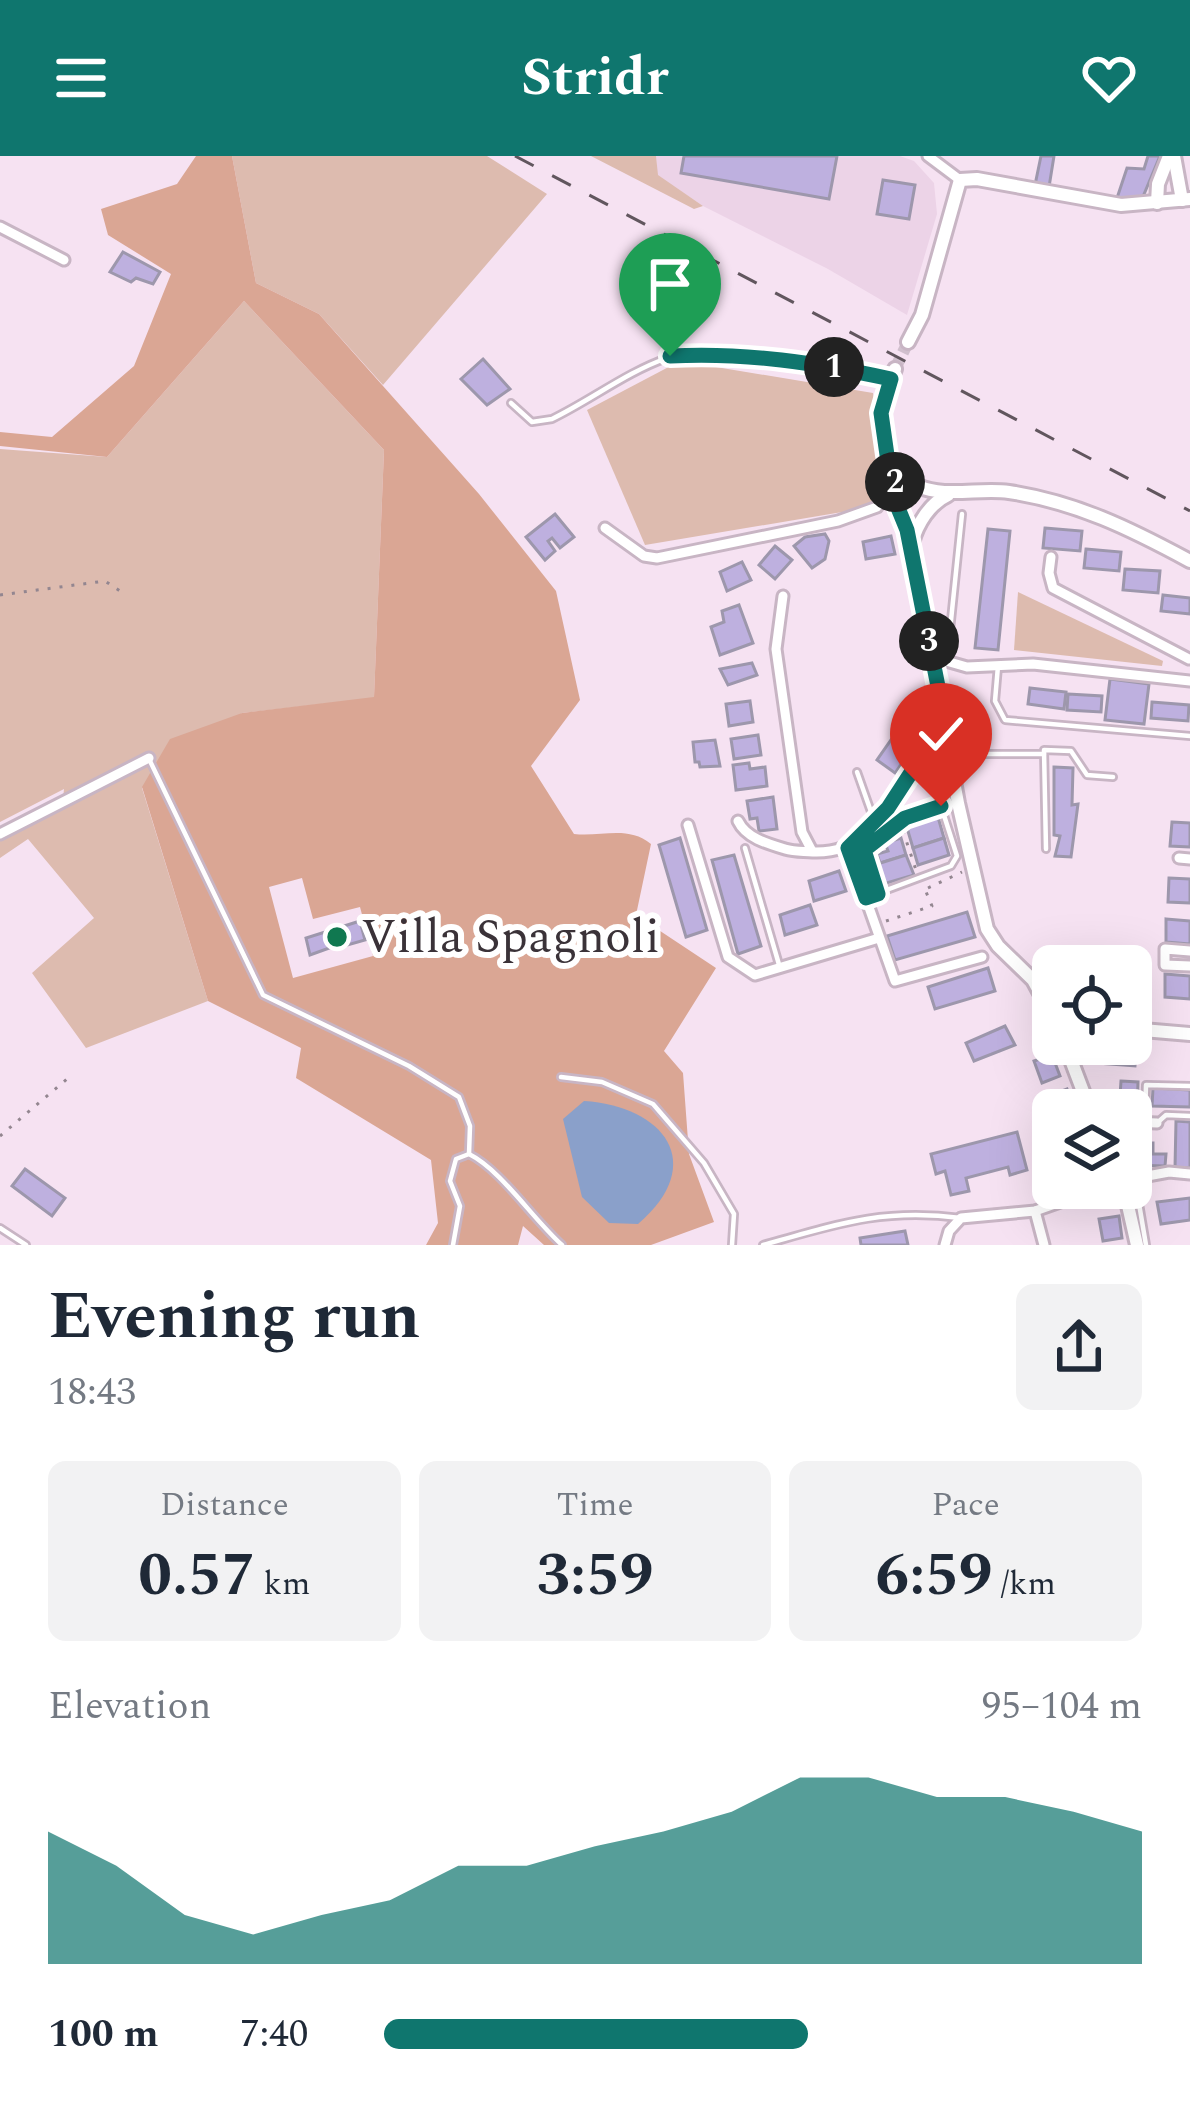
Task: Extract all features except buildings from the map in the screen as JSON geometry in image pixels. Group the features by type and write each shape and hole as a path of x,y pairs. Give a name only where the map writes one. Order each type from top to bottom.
{"street":[{"path":"928,156 960,180 977,179 1121,206 1186,200 1172,156"},
{"path":"1156,203 1158,184 1172,156"},
{"path":"908,342 922,315 960,180"},
{"path":"0,227 64,260"},
{"path":"893,374 881,413 900,494"},
{"path":"605,528 644,556 657,558 838,521 877,508 894,479"},
{"path":"1032,979 987,929 950,754 940,657 897,503 900,494 913,486 955,492 1003,491 1061,502 1131,529 1190,562"},
{"path":"927,490 933,505"},
{"path":"910,552 933,505 955,492"},
{"path":"903,517 922,520"},
{"path":"940,657 967,667 1033,664 1185,681 1190,658 1053,588 1052,557"},
{"path":"783,596 776,649 802,832 812,851"},
{"path":"738,821 741,829 761,841 792,852 831,854 848,848 888,808 931,742 947,732"},
{"path":"0,834 149,758"},
{"path":"688,825 734,965 755,975 879,938"},
{"path":"848,848 895,981 982,957"},
{"path":"1190,951 1165,949 1165,965 1190,966"},
{"path":"1152,1031 1190,1034"},
{"path":"1152,1176 1190,1174"},
{"path":"945,1245 949,1231 961,1218 1041,1209"},
{"path":"1133,1209 1137,1245"},
{"path":"1035,1211 1044,1245"}],"lane":[{"path":"511,403 532,422 552,419 670,356 726,353 893,374"},
{"path":"940,657 962,514"},
{"path":"998,666 995,701 1005,720 1190,736"},
{"path":"1046,849 1044,750 1071,751 1087,775 1113,777"},
{"path":"950,754 1044,754"},
{"path":"149,758 262,995 410,1066 459,1096 470,1126 469,1154"},
{"path":"856,772 874,823"},
{"path":"866,898 878,894 951,866 957,856 941,806 905,818 864,850 878,894"},
{"path":"745,848 780,968"},
{"path":"561,1077 602,1082 652,1104 704,1163 734,1214 731,1245"},
{"path":"1147,1089 1146,1085 1190,1086"},
{"path":"1152,1122 1166,1115 1190,1115"},
{"path":"453,1245 460,1207 450,1181 455,1160 469,1154"},
{"path":"469,1154 488,1164 562,1245"},
{"path":"1137,1209 1147,1245"},
{"path":"763,1245 851,1219 914,1212 961,1218"},
{"path":"0,1228 26,1245"}],"path":[{"path":"0,596 105,581 127,595"},
{"path":"901,824 919,878"},
{"path":"874,924 932,906 925,889 962,874 966,859"},
{"path":"0,1136 67,1079"}],"shaded area":[{"path":"196,156 232,156 256,283 319,314 479,494 556,591 580,700 531,766 574,834 624,833 651,844 636,915 716,968 664,1051 683,1073 689,1154 714,1222 651,1245 544,1245 523,1226 518,1245 426,1245 438,1223 431,1160 296,1078 301,1048 208,1001 142,787 170,739 242,713 374,697 384,450 244,301 107,457 0,446 0,432 52,437 134,366 171,274 108,235 101,209 177,184","holes":["302,878 313,919 360,907 373,956 293,978 269,887"]},
{"path":"232,156 487,156 547,194 383,385 319,314 256,283"},
{"path":"591,156 656,156 658,175 703,206 694,209"},
{"path":"656,156 900,156 914,161 934,183 937,214 907,315 703,206 657,175"},
{"path":"244,301 384,450 374,698 242,713 142,788 208,1001 86,1048 32,973 94,918 28,839 0,858 0,841 63,799 64,789 0,822 0,449 107,457"},
{"path":"680,361 873,393 885,483 872,507 645,545 587,410"},
{"path":"1018,592 1163,661 1162,666 1014,650"}],"water":[{"path":"584,1101 636,1114 655,1126 667,1142 673,1160 671,1180 638,1224 609,1223 582,1197 563,1119"}],"tunnel":[{"path":"895,369 908,342"}],"railway":[{"path":"515,156 1190,511"}],"place":[{"name":"Villa Spagnoli","path":"337,937"}],"route":[{"path":"670,356 726,353 816,363 891,379 881,413 887,455 900,494 897,503 907,530 947,732 931,742 888,808 848,848 866,898 878,894 864,850 905,818 941,806"}]}
